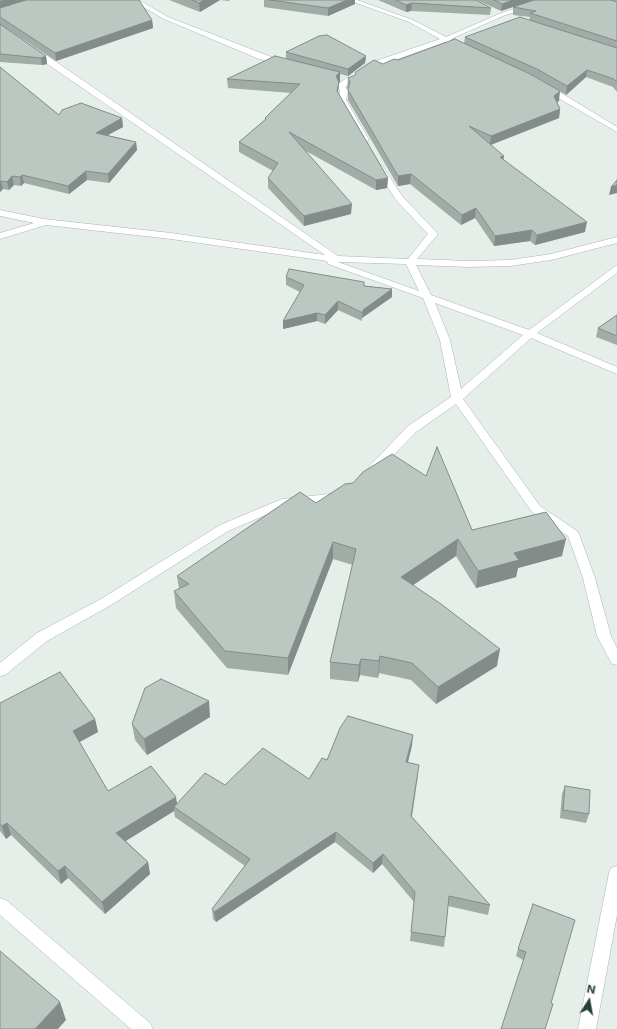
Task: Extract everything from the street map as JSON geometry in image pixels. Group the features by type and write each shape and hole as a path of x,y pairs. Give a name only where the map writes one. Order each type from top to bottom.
{"street":[{"path":"134,0 166,18 200,32 262,57 292,65"},
{"path":"351,0 412,21 444,40 456,44"},
{"path":"369,149 342,100 344,91 341,86 351,81 370,66 444,40 498,13 546,0"},
{"path":"498,13 515,20"},
{"path":"27,46 336,259"},
{"path":"336,77 351,81"},
{"path":"539,84 617,130"},
{"path":"376,161 399,198 433,234 410,262"},
{"path":"0,213 44,222 171,236 336,259 410,262 510,263 551,257 617,240"},
{"path":"0,236 44,222"},
{"path":"321,258 530,334 617,371"},
{"path":"410,262 428,298 445,340 457,398 536,509 573,534 589,578 604,636 617,660"},
{"path":"363,480 412,428 457,398 530,334 617,268"},
{"path":"0,671 42,637 106,602 224,528 282,503 348,496 353,491"},
{"path":"587,1029 617,873"},
{"path":"0,905 144,1029"}],"building":[{"path":"26,0 139,0 152,20 55,53 0,17 0,8"},
{"path":"192,0 204,0 199,3"},
{"path":"270,0 347,0 328,8"},
{"path":"396,0 476,0 491,8 412,3 406,5"},
{"path":"494,0 513,0 502,4"},
{"path":"534,0 611,0 617,2 617,41 530,13 536,11 513,7"},
{"path":"520,17 617,48 617,82 614,79 587,70 567,86 537,69 465,37"},
{"path":"0,24 46,56 41,58 0,54"},
{"path":"327,35 366,56 348,69 286,52 319,36"},
{"path":"455,39 530,74 560,91 554,96 560,109 491,136 469,126 504,156 500,157 587,222 537,235 532,230 495,236 476,208 462,215 411,174 398,176 348,90 350,82 348,78 355,75 356,72 374,60 383,64"},
{"path":"275,56 340,72 336,76 339,82 337,91 388,178 376,180 289,132 352,204 304,216 268,178 278,163 239,142 266,119 265,118 300,84 227,79"},
{"path":"0,67 59,115 62,110 81,103 122,118 96,133 136,142 108,174 86,171 68,186 22,175 20,177 12,176 7,182 0,182"},
{"path":"617,180 617,185 611,187"},
{"path":"289,269 364,282 364,286 392,289 363,310 363,313 338,301 325,315 317,313 283,321 304,285 286,277"},
{"path":"617,315 617,336 598,328"},
{"path":"437,447 472,530 546,512 566,539 514,553 519,560 478,571 458,539 401,577 441,604 500,649 438,687 412,663 380,656 379,661 361,659 359,665 330,662 356,549 333,542 288,658 225,651 174,591 189,584 177,576 300,492 316,503 345,484 353,483 363,472 392,454 426,476"},
{"path":"60,672 95,719 73,731 108,791 151,766 176,797 116,833 148,862 102,902 65,866 58,871 7,823 2,826 0,824 0,703"},
{"path":"161,679 209,701 144,739 132,724 145,688"},
{"path":"348,716 413,735 406,762 419,765 411,816 490,905 449,896 445,937 411,932 415,892 383,854 373,863 336,832 214,912 212,909 250,859 174,807 205,773 225,785 263,748 309,779 322,758 327,760 340,728"},
{"path":"565,786 590,790 589,814 563,810"},
{"path":"533,904 575,920 545,1029 501,1029 526,952 518,949"},
{"path":"0,951 60,1002 35,1029 0,1029"}]}
